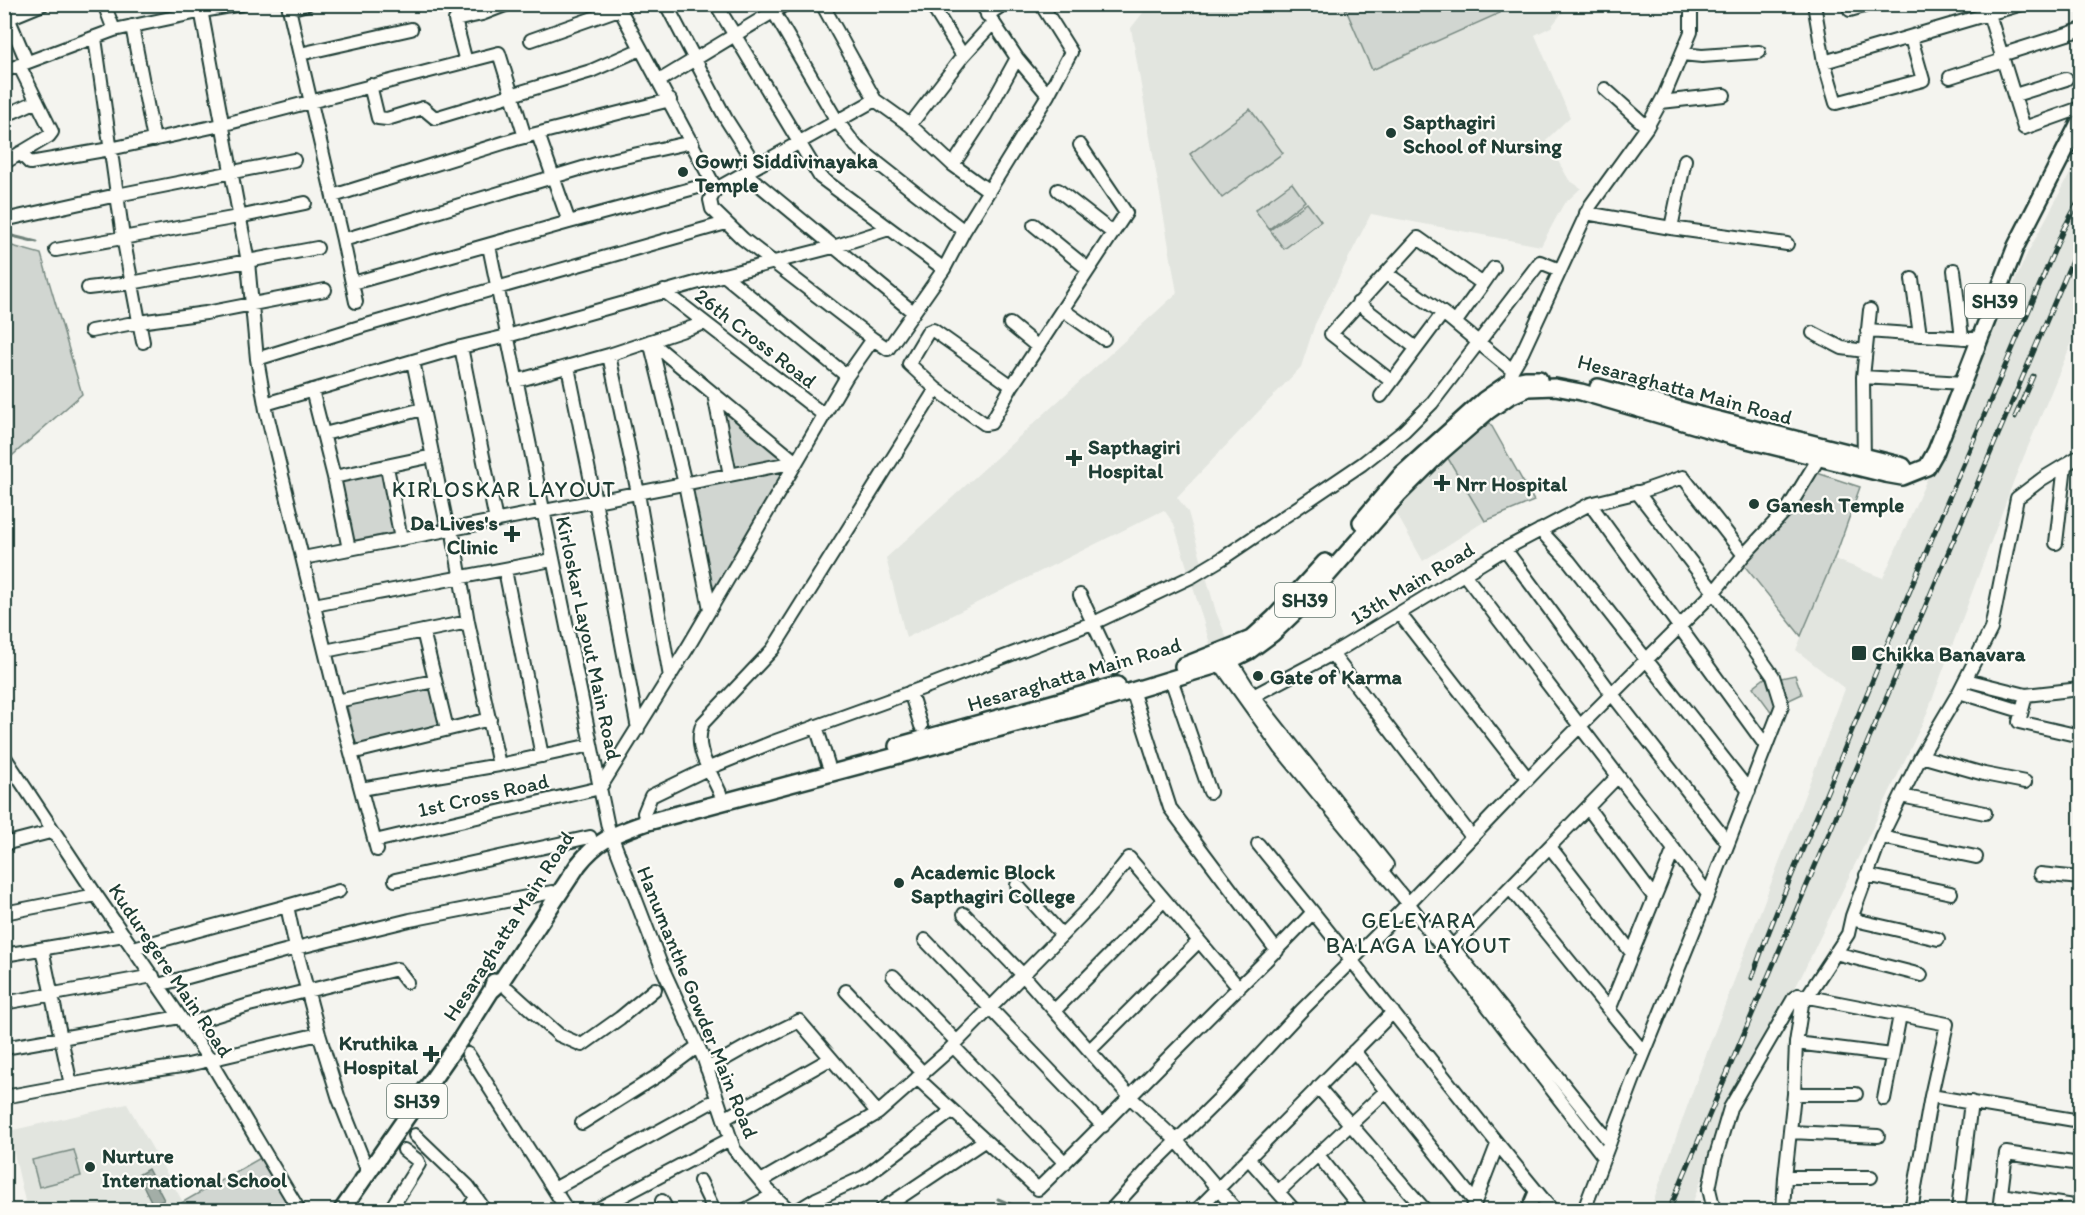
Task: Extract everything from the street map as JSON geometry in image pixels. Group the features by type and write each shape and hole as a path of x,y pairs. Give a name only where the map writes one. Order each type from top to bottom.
{"main road":[{"name":"Hesaraghatta Main Road","path":"646,817 720,793 1249,651 1272,634 1297,610 1412,481 1441,452 1517,383 1581,392 1731,436 1864,463 1902,477 1927,467 1936,451 2016,246 2080,122"},
{"name":"Hesaraghatta Main Road","path":"646,817 1053,714 1172,679 1223,657"},
{"path":"491,991 500,983 582,859 610,831 646,817"},
{"name":"Hesaraghatta Main Road","path":"342,1210 460,1040 491,991 495,979 578,850 590,837 610,831"}],"street":[{"path":"4,163 52,132 37,101 6,16 43,4"},
{"path":"104,4 114,30"},
{"path":"4,71 114,30 200,8 242,4"},
{"path":"308,4 289,7 356,302"},
{"path":"466,62 455,20 482,14 508,4"},
{"path":"666,4 751,170 833,247 913,312"},
{"path":"716,4 820,177 944,269"},
{"path":"659,81 734,37 771,8 786,4"},
{"path":"822,4 875,100 910,125 953,165 989,191"},
{"path":"931,4 963,56"},
{"path":"910,125 963,56 987,14 1004,4"},
{"path":"531,40 618,7 715,186 710,200 712,209 743,239 888,349 944,269 964,231 1048,95 1071,52 1041,4"},
{"path":"1517,383 1522,353 1586,213 1647,127 1661,102 1691,32 1691,4"},
{"path":"1814,4 1824,62 1836,103 1923,80 1911,38"},
{"path":"1850,10 1871,4"},
{"path":"1824,62 2022,4"},
{"path":"200,8 248,262 257,359 265,404 361,789 499,765 591,745"},
{"path":"771,8 837,121 856,146 964,231"},
{"path":"987,14 1017,58 1048,95"},
{"path":"1989,14 2024,128 2080,108"},
{"path":"132,26 154,140"},
{"path":"300,54 411,29"},
{"path":"1950,77 2080,30"},
{"path":"95,38 123,237 143,342"},
{"path":"370,85 378,118 387,119 423,108 435,118 591,71 641,49"},
{"path":"1682,54 1702,56 1759,52"},
{"path":"20,153 30,163 154,140 221,125 310,100 499,53 512,95 552,177 569,222"},
{"path":"953,165 985,116 1017,58"},
{"path":"2015,95 2066,79"},
{"path":"1605,89 1647,127"},
{"path":"1661,102 1724,95"},
{"path":"333,196 532,135 670,100"},
{"path":"353,284 569,222 715,186 751,170 875,100"},
{"path":"4,116 37,101"},
{"path":"343,240 606,161 692,142"},
{"path":"1012,387 933,330 928,332 909,364 936,389 987,424 991,423 1088,269 1125,216 1126,211 1080,145"},
{"path":"4,220 294,160"},
{"path":"1671,228 1685,160"},
{"path":"1058,190 1113,233"},
{"path":"57,250 305,203"},
{"path":"1586,213 1671,228 1787,244"},
{"path":"257,359 363,326 726,223"},
{"path":"1034,225 1088,269"},
{"path":"265,404 461,347 833,247 889,229"},
{"path":"1391,381 1331,334 1418,238 1483,284"},
{"name":"Kirloskar Layout Main Road","path":"489,246 542,512 610,831"},
{"path":"88,288 131,283 317,248"},
{"path":"646,817 651,796 709,768 1094,623 1193,576 1362,464 1404,430 1432,403 1540,262 1560,270"},
{"path":"1455,323 1494,268"},
{"path":"1954,270 1962,338"},
{"path":"1386,273 1443,313 1478,342 1517,383"},
{"path":"724,275 847,376"},
{"path":"1912,279 1920,334"},
{"path":"91,331 325,290"},
{"name":"26th Cross Road","path":"664,291 824,416"},
{"path":"1358,303 1416,348"},
{"path":"1062,310 1104,339"},
{"path":"1864,463 1863,377 1870,310"},
{"path":"1381,396 1443,313"},
{"path":"516,381 609,355 705,323"},
{"path":"1010,324 1038,347"},
{"path":"1867,331 1980,339"},
{"path":"1813,333 1842,348 1865,351"},
{"path":"600,788 670,677 847,376 873,339"},
{"path":"650,341 796,462"},
{"path":"650,341 685,484 710,609"},
{"path":"461,347 496,521"},
{"path":"609,355 638,493 670,677"},
{"path":"414,361 499,765"},
{"path":"568,367 638,729"},
{"path":"1863,377 1963,383"},
{"path":"720,793 699,745 699,732 703,723 773,649 936,389"},
{"path":"312,390 349,549"},
{"path":"714,394 729,475"},
{"path":"324,434 423,409"},
{"path":"1111,1210 1528,778 1714,592 1744,555 1789,507 1822,453"},
{"path":"334,477 433,456"},
{"path":"1783,1210 1794,1094 1796,1043 1805,997 1848,934 1852,916 1881,837 1921,756 1959,693 1991,629 2017,498 2042,479 2080,456"},
{"path":"303,558 401,539 451,535 496,521 796,462"},
{"path":"2056,543 2066,465"},
{"path":"387,467 401,539"},
{"name":"13th Main Road","path":"1253,696 1332,654 1505,549 1590,504 1683,477 1744,555"},
{"path":"1584,1210 1782,705 1773,676 1714,592 1637,492"},
{"path":"1590,504 1766,746"},
{"path":"1540,530 1569,561 1749,790"},
{"path":"1505,549 1612,694 1728,843"},
{"path":"314,605 552,560"},
{"path":"505,570 542,756"},
{"path":"1464,574 1708,894"},
{"path":"1080,595 1114,668"},
{"path":"1399,613 1528,778"},
{"path":"325,651 468,621"},
{"path":"423,631 447,729"},
{"path":"1332,654 1473,837"},
{"path":"1223,657 1604,1156"},
{"path":"1223,657 1281,749 1452,947 1610,1142"},
{"path":"1172,679 1210,792"},
{"path":"1966,680 2026,695 2080,689"},
{"path":"338,701 434,681"},
{"path":"1132,690 1170,808 1277,951"},
{"path":"910,692 921,726"},
{"path":"1959,693 2021,711"},
{"path":"2026,695 2019,722 2080,736"},
{"path":"351,753 490,719"},
{"path":"816,726 828,764"},
{"name":"Kuduregere Main Road","path":"4,756 209,1059 299,1210"},
{"path":"1921,756 1984,774 2025,782"},
{"path":"1452,947 1617,777"},
{"name":"1st Cross Road","path":"361,789 376,845 600,788"},
{"path":"1901,796 1985,813"},
{"path":"1588,808 1654,897"},
{"path":"4,844 54,831"},
{"name":"Hanumanthe Gowder Main Road","path":"610,831 661,965 707,1069 734,1149 773,1195 789,1210"},
{"path":"394,880 590,837"},
{"path":"1881,837 1976,857"},
{"path":"1257,844 1353,960 1497,1145 1552,1210"},
{"path":"1550,847 1632,953"},
{"path":"1609,1010 1674,849"},
{"path":"761,1181 878,1113 955,1043 1023,975 1094,902 1129,858 1239,988"},
{"path":"2040,874 2080,878"},
{"path":"1866,875 1951,893"},
{"path":"1017,885 1062,935"},
{"path":"1510,888 1644,1053"},
{"path":"133,948 339,891"},
{"path":"4,1003 156,980 410,920 552,892"},
{"path":"4,913 96,895"},
{"path":"1055,1011 1164,900"},
{"path":"287,906 319,1034 339,1100 368,1172"},
{"path":"846,991 952,1111 1038,1189 1277,951 1313,912"},
{"path":"964,914 1023,975 1131,1098 1177,1141 1236,1210"},
{"path":"1852,916 1858,921 1938,939"},
{"path":"4,955 124,935"},
{"path":"924,940 1102,1126"},
{"path":"1090,1050 1199,941"},
{"path":"42,950 71,1084"},
{"path":"1835,953 1921,975"},
{"path":"4,1048 183,1021 397,969 407,982"},
{"path":"893,976 1065,1163"},
{"path":"508,989 559,1035 582,1045 655,989"},
{"path":"1714,1210 1709,1189 1730,1107 1794,998 1798,996 1947,1024 1931,1096 1911,1210"},
{"path":"1197,1210 1393,1012"},
{"path":"1884,1099 1900,1015"},
{"path":"707,1069 799,1021 878,1113"},
{"path":"4,1097 188,1065 319,1034"},
{"path":"1796,1043 1892,1055"},
{"path":"582,1123 662,1073 698,1046"},
{"path":"1354,1051 1473,1206"},
{"path":"468,1054 567,1210"},
{"path":"724,1119 830,1059"},
{"path":"1318,1087 1425,1210"},
{"path":"1279,1191 1386,1091"},
{"path":"1794,1094 1856,1094"},
{"path":"1931,1096 2080,1121"},
{"path":"554,1189 717,1099"},
{"path":"1958,1210 1971,1102"},
{"path":"798,1210 864,1177 952,1111"},
{"path":"1790,1132 1878,1136"},
{"path":"415,1135 468,1186 485,1210"},
{"path":"596,1210 730,1139"},
{"path":"881,1210 984,1141"},
{"path":"1473,1206 1497,1145"},
{"path":"390,1210 419,1164 404,1150"},
{"path":"1999,1210 2006,1153 2080,1164"},
{"path":"1318,1155 1362,1210"},
{"path":"1248,1158 1294,1210"},
{"path":"1785,1177 1871,1177"},
{"path":"700,1181 714,1210"},
{"path":"1528,1210 1536,1191"},
{"path":"745,1210 773,1195"},
{"path":"2001,1195 2080,1207"},
{"path":"468,1210 476,1197"},
{"path":"816,1199 824,1210"}],"shaded area":[{"path":"1149,5 1568,5 1551,27 1535,35 1570,117 1546,140 1569,180 1581,188 1563,205 1541,246 1371,214 1315,324 1301,367 1177,497 1188,512 1216,612 1228,641 1211,647 1174,524 1164,510 906,638 886,558 1177,293 1131,28"},
{"path":"1344,5 1496,5 1500,13 1372,70"},
{"path":"1250,109 1283,153 1222,198 1190,154"},
{"path":"2080,155 2080,323 2014,480 1926,716 1801,977 1729,1104 1690,1210 1650,1210 1702,1065 1845,689 1796,650 1834,559 1883,578 2027,254"},
{"path":"1292,183 1305,201 1269,229 1255,210"},
{"path":"1307,203 1321,221 1284,249 1270,230"},
{"path":"5,244 41,254 82,394 5,462"},
{"path":"719,402 786,458 734,469"},
{"path":"1490,423 1534,501 1485,521 1446,455"},
{"name":"Nrr Hospital","path":"1446,455 1485,521 1423,561 1395,511"},
{"path":"787,469 711,597 690,486"},
{"path":"385,470 398,532 351,541 338,479"},
{"path":"1811,471 1860,487 1838,549 1801,636 1743,564"},
{"path":"1795,675 1802,694 1783,703 1776,679"},
{"path":"1766,677 1772,677 1780,704 1775,717 1753,687"},
{"path":"430,686 440,725 356,745 347,706"},
{"name":"Nurture International School","path":"127,1104 183,1202 169,1210 27,1210 9,1131"},
{"path":"74,1150 81,1176 39,1187 32,1160"},
{"path":"262,1157 292,1210 169,1210"},
{"path":"148,1169 164,1200 153,1205 138,1175"}],"waterway":[{"path":"4,234 37,242"},
{"path":"998,1199 1024,1210"}],"railway":[{"path":"1752,978 1781,902 1918,571 2063,230 2080,199"},
{"path":"1669,1210 2080,242"},
{"path":"2015,417 2033,376"}],"place":[{"name":"Sapthagiri School of Nursing","path":"1391,133"},
{"name":"Gowri Siddivinayaka Temple","path":"683,172"},
{"name":"Sapthagiri Hospital","path":"1074,458"},
{"name":"Nrr Hospital","path":"1442,483"},
{"name":"Ganesh Temple","path":"1754,504"},
{"name":"Da Lives's Clinic","path":"512,534"},
{"name":"Chikka Banavara","path":"1859,653"},
{"name":"Gate of Karma","path":"1258,676"},
{"name":"Academic Block Sapthagiri College","path":"899,883"},
{"name":"Kruthika Hospital","path":"431,1054"},
{"name":"Nurture International School","path":"90,1167"}],"district":[{"name":"KIRLOSKAR LAYOUT","path":"504,489"},
{"name":"GELEYARA BALAGA LAYOUT","path":"1419,932"}]}
